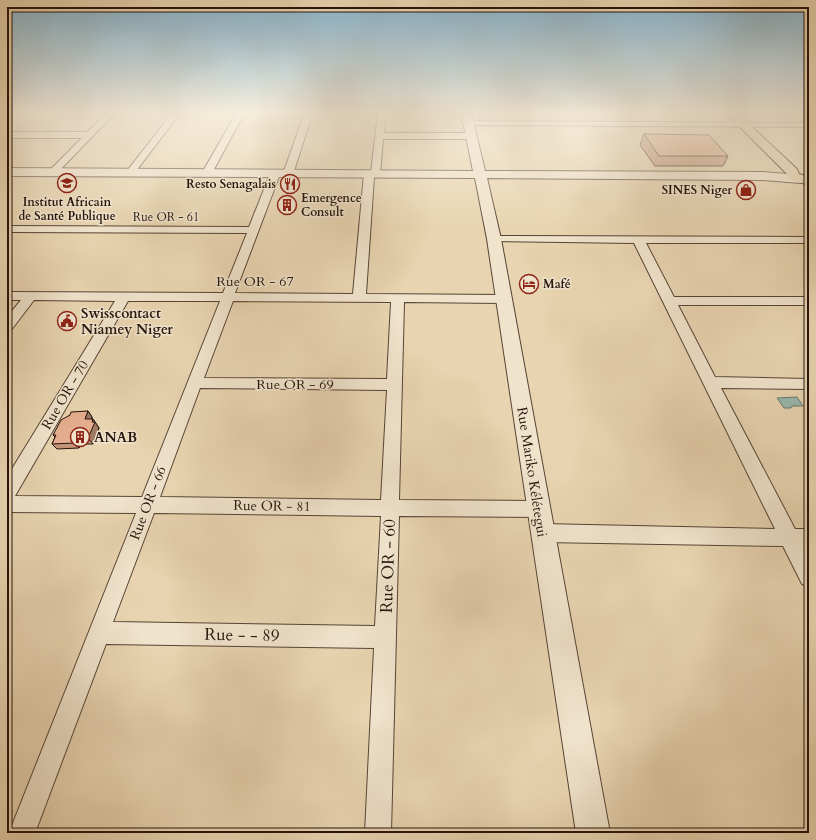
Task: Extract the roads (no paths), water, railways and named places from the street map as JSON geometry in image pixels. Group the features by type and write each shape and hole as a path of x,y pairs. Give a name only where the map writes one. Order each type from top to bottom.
{"main road":[{"path":"774,151 804,177"}],"street":[{"path":"53,172 73,151"},
{"path":"130,173 147,151"},
{"path":"207,173 219,151"},
{"name":"Rue OR - 66","path":"22,833 253,230 292,151"},
{"path":"359,298 372,174 376,151"},
{"name":"Rue Mariko Kélétegui","path":"475,151 494,239 593,833"},
{"path":"7,172 804,177"},
{"name":"Rue OR - 61","path":"7,229 253,230"},
{"path":"494,239 809,240"},
{"path":"638,239 809,577"},
{"name":"Rue OR - 67","path":"7,296 504,299"},
{"path":"7,326 31,296"},
{"name":"Rue OR - 70","path":"7,493 12,475 124,297"},
{"name":"Rue OR - 60","path":"378,833 398,298"},
{"path":"669,300 809,302"},
{"path":"711,382 809,384"},
{"name":"Rue OR - 69","path":"194,383 395,385"},
{"name":"Rue OR - 81","path":"7,504 538,509"},
{"path":"542,533 809,538"},
{"name":"Rue - - 89","path":"98,633 385,637"}],"water":[{"path":"797,397 803,406 784,408 777,398"}],"place":[{"name":"Institut Africain de Santé Publique","path":"67,183"},
{"name":"Resto Senagalais","path":"290,184"},
{"name":"SINES Niger","path":"746,190"},
{"name":"Emergence Consult","path":"287,205"},
{"name":"Mafé","path":"529,284"},
{"name":"Swisscontact Niamey Niger","path":"67,321"},
{"name":"ANAB","path":"80,437"}]}
